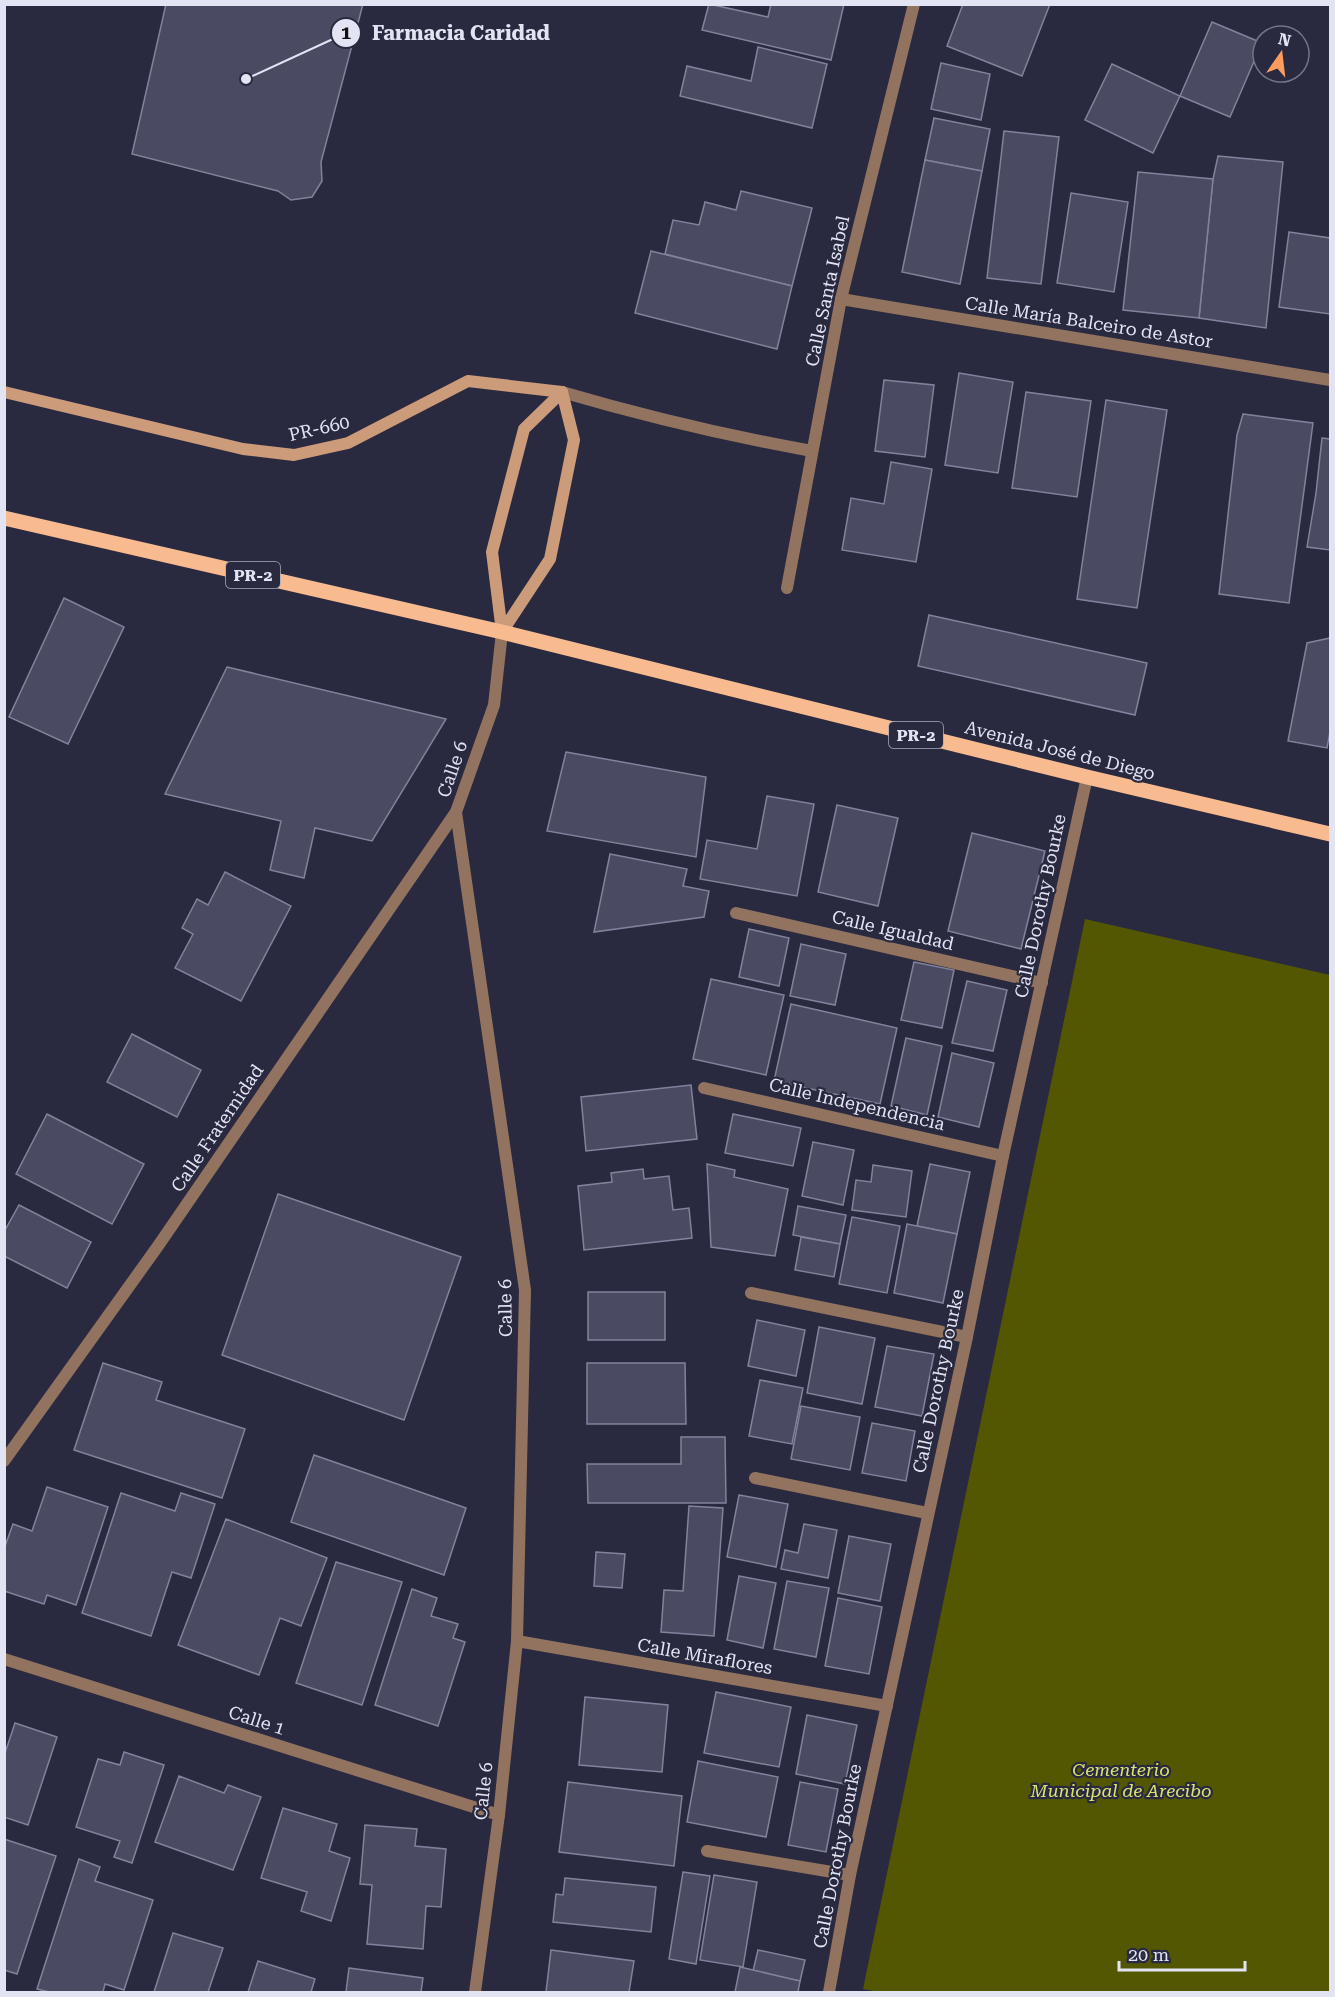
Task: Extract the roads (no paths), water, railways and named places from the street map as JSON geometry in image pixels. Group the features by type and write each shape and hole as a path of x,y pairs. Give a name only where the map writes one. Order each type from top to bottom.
{"main road":[{"name":"PR-2","path":"4,518 502,632"},
{"name":"Avenida José de Diego","path":"502,632 1087,777 1330,834"}],"street":[{"name":"Calle Santa Isabel","path":"787,588 841,299 914,4"},
{"name":"Calle María Balceiro de Astor","path":"841,299 1330,380"},
{"name":"PR-660","path":"4,392 243,449 294,455 348,443 468,381 562,392"},
{"path":"562,392 622,410 812,451"},
{"path":"502,632 550,559 574,440 562,392"},
{"path":"502,632 492,552 524,429 562,392"},
{"name":"Calle 6","path":"475,1992 499,1815 517,1641 525,1290 456,812 494,705 502,632"},
{"name":"Calle Dorothy Bourke","path":"829,1992 850,1875 967,1337 1003,1156 1087,777"},
{"name":"Calle Fraternidad","path":"4,1461 158,1246 456,812"},
{"name":"Calle Igualdad","path":"736,913 1042,983"},
{"name":"Calle Independencia","path":"704,1088 1003,1156"},
{"path":"751,1293 967,1337"},
{"path":"755,1478 927,1513"},
{"name":"Calle Miraflores","path":"517,1641 887,1706"},
{"name":"Calle 1","path":"4,1659 499,1815"},
{"path":"707,1851 850,1875"}],"place":[{"name":"Farmacia Caridad","path":"246,79"}],"park label":[{"name":"Cementerio Municipal de Arecibo","path":"1121,1779"}]}
